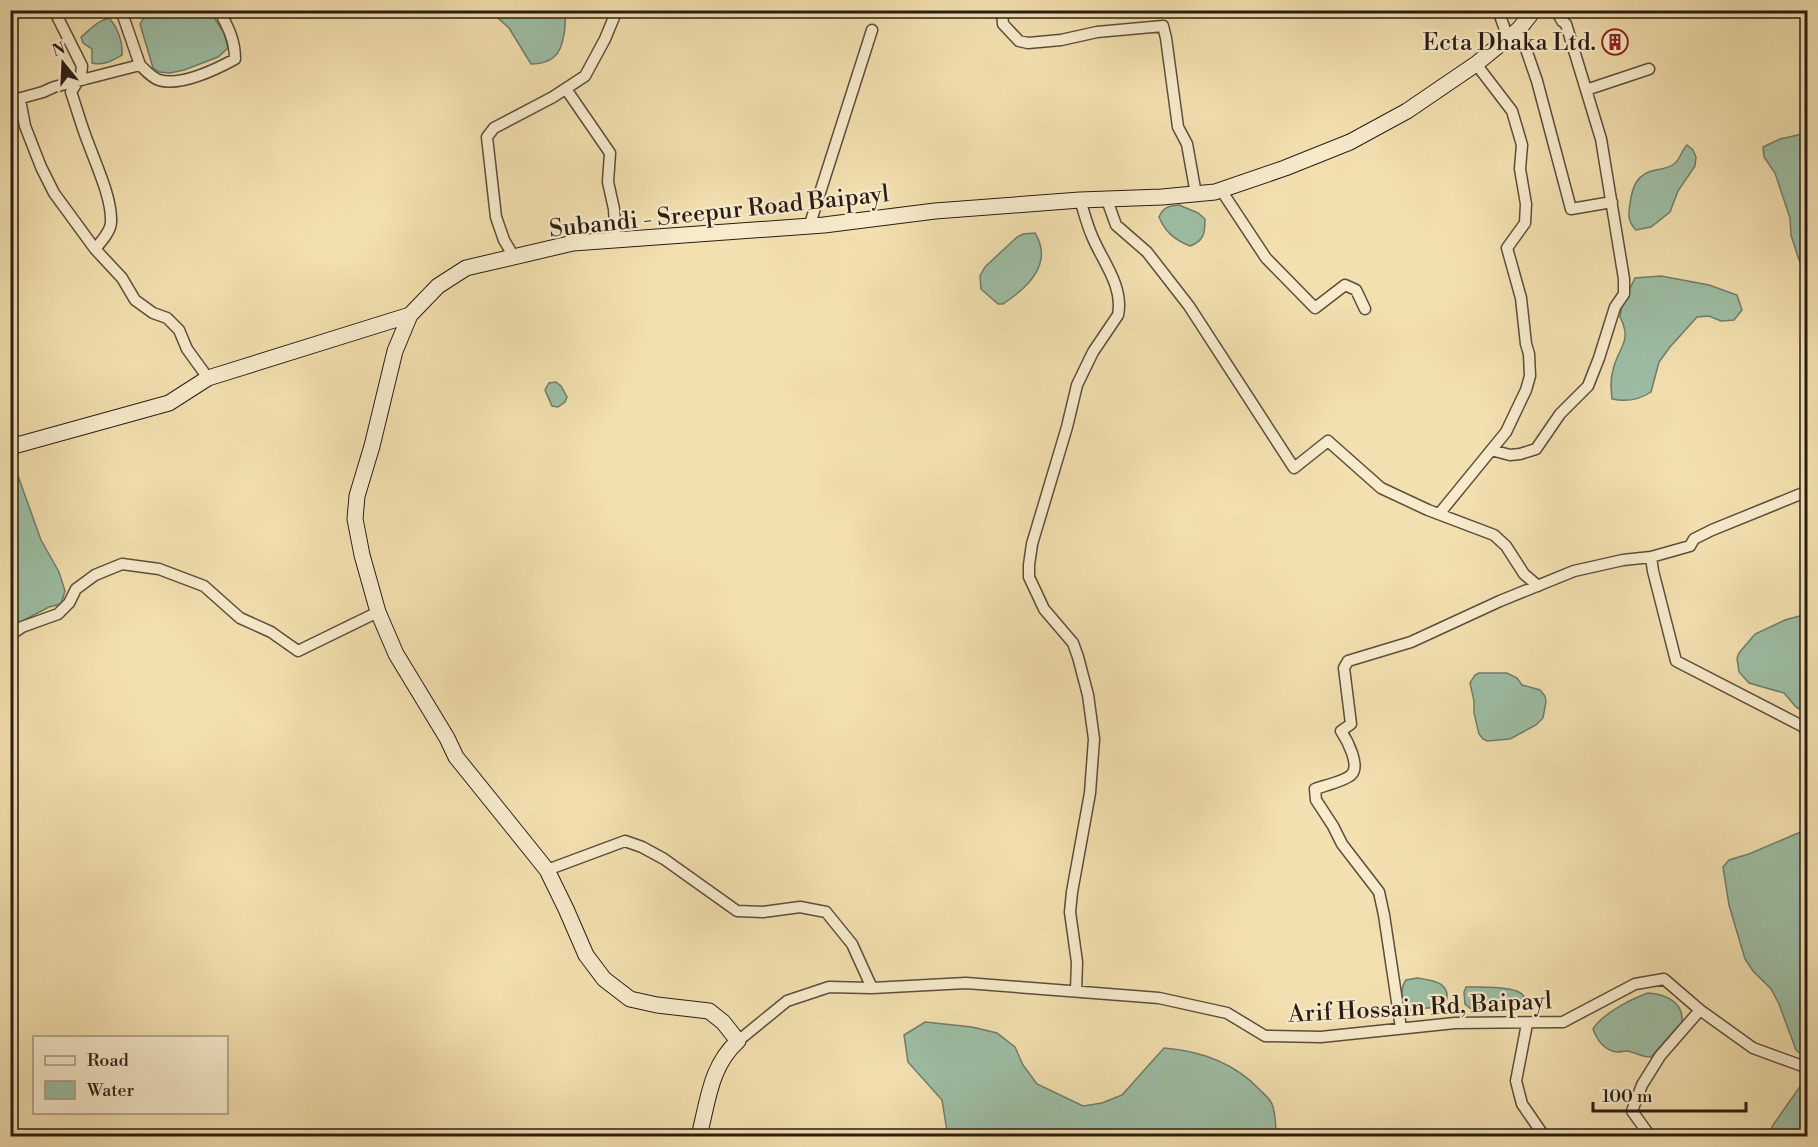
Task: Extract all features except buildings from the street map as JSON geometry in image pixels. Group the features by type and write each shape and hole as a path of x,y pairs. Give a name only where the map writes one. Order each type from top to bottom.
{"street":[{"path":"54,10 82,66 81,76 71,92 106,189 112,224 95,249"},
{"path":"121,10 140,65 157,79 168,81 185,79 221,67 235,59 235,46 230,30 219,10"},
{"path":"514,257 504,240 496,217 487,137 494,128 553,98 585,76 605,39 617,10"},
{"path":"1002,10 1003,24 1019,41 1028,43 1061,40 1097,32 1163,26 1178,127 1187,144 1196,194"},
{"path":"1498,10 1514,34 1537,81 1571,209 1612,202"},
{"name":"Subandi - Sreepur Road Baipayl","path":"738,1041 723,1022 709,1011 657,1005 630,999 604,979 586,955 547,870 456,757 396,654 378,612 355,519 357,496 372,446 395,351 411,315 438,286 466,268 573,243 809,227 936,211 1196,194 1221,190 1350,142 1407,111 1476,64 1514,34 1534,10"},
{"path":"1491,450 1509,455 1536,449 1560,414 1588,386 1615,307 1624,294 1624,279 1601,139 1566,24 1556,10"},
{"path":"809,227 872,30"},
{"path":"1439,514 1506,432 1526,390 1530,376 1521,298 1507,248 1525,223 1526,204 1520,169 1522,145 1512,111 1476,64"},
{"path":"12,101 54,87 140,65"},
{"path":"1586,90 1649,69"},
{"path":"566,89 610,153 608,182 614,209 616,240"},
{"path":"12,101 21,105 29,136 54,193 95,249 122,278 135,300 153,313 167,318 179,330 187,349 208,378"},
{"path":"1221,190 1266,258 1315,308 1345,285 1356,290 1365,309"},
{"path":"1107,200 1116,225 1147,252 1189,306 1294,468 1328,441 1381,488 1494,535 1506,546 1524,574 1538,586"},
{"path":"1076,991 1076,953 1070,912 1090,794 1094,738 1082,668 1073,643 1044,609 1029,578 1029,565 1032,543 1067,427 1077,385 1093,352 1118,315 1119,308 1119,299 1112,277 1092,238 1080,201"},
{"path":"10,447 169,403 208,378 411,315"},
{"path":"1401,1028 1384,915 1378,892 1342,844 1316,800 1314,792 1315,789 1351,776 1355,769 1353,752 1341,731 1351,724 1344,668 1348,661 1411,642 1500,601 1574,571 1623,560 1651,557 1690,546 1694,539 1712,530 1808,491"},
{"path":"1651,557 1676,661 1802,726 1808,733"},
{"path":"10,635 22,627 58,614 69,603 76,589 95,575 122,564 159,569 204,586 240,618 272,632 298,651 378,612"},
{"path":"547,870 625,841 664,859 737,911 763,912 800,907 826,912 852,944 872,988"},
{"name":"Arif Hossain Rd, Baipayl","path":"699,1137 714,1072 730,1048 787,1001 829,987 872,988 966,983 1159,998 1227,1013 1265,1036 1321,1037 1455,1023 1563,1022 1635,984 1664,979 1700,1010 1753,1048 1808,1068"},
{"path":"1650,1137 1632,1111 1642,1085 1660,1056 1700,1010"},
{"path":"1527,1024 1516,1081 1522,1104 1544,1137"}],"water":[{"path":"148,11 210,11 224,33 228,48 218,57 184,70 170,73 159,72 153,68 140,24"},
{"path":"490,11 564,11 564,35 560,48 546,62 531,64 509,28"},
{"path":"109,18 119,35 122,55 104,63 92,63 92,49 83,43 81,37 98,23"},
{"path":"1808,133 1807,276 1791,235 1790,218 1775,173 1764,157 1763,147 1780,139"},
{"path":"1687,145 1696,157 1695,166 1678,191 1670,212 1651,227 1636,230 1630,221 1629,208 1632,192 1637,182 1644,174 1674,164"},
{"path":"1179,205 1198,213 1205,219 1203,236 1190,246 1171,235 1159,217 1167,208"},
{"path":"1035,233 1040,244 1040,265 1021,291 1003,304 998,304 981,289 980,276 985,267 1017,237"},
{"path":"1661,276 1709,285 1737,295 1742,310 1734,320 1721,321 1709,316 1697,317 1659,362 1651,392 1632,400 1612,399 1612,374 1625,339 1624,326 1620,317 1622,305 1635,278"},
{"path":"556,382 567,397 565,402 558,407 552,406 545,390 549,383"},
{"path":"11,471 17,473 41,540 59,572 65,591 61,604 49,607 11,627"},
{"path":"1807,614 1807,714 1796,707 1784,693 1749,683 1739,672 1737,658 1755,634 1785,620"},
{"path":"1479,673 1507,673 1517,678 1522,685 1540,690 1546,702 1543,718 1536,725 1510,739 1487,741 1483,739 1479,734 1474,713 1470,683"},
{"path":"1808,831 1807,1059 1796,1050 1771,989 1753,971 1745,959 1729,905 1723,867 1729,860"},
{"path":"1417,978 1434,981 1443,986 1447,995 1446,1002 1438,1007 1408,1010 1403,999 1403,987 1406,980"},
{"path":"1466,987 1505,988 1522,994 1525,1000 1521,1007 1504,1010 1471,1009 1465,1004"},
{"path":"1648,993 1667,997 1677,1004 1682,1015 1682,1022 1651,1057 1627,1051 1617,1052 1605,1047 1593,1029 1597,1023 1618,1008"},
{"path":"925,1022 972,1027 997,1033 1015,1047 1023,1065 1037,1084 1083,1106 1102,1103 1122,1095 1164,1048 1203,1055 1239,1072 1267,1097 1273,1108 1277,1136 993,1136 976,1132 947,1131 942,1100 908,1062 904,1035"},
{"path":"1803,1085 1807,1085 1807,1136 1768,1136 1773,1125"}],"place":[{"name":"Ecta Dhaka Ltd.","path":"1615,42"}]}
